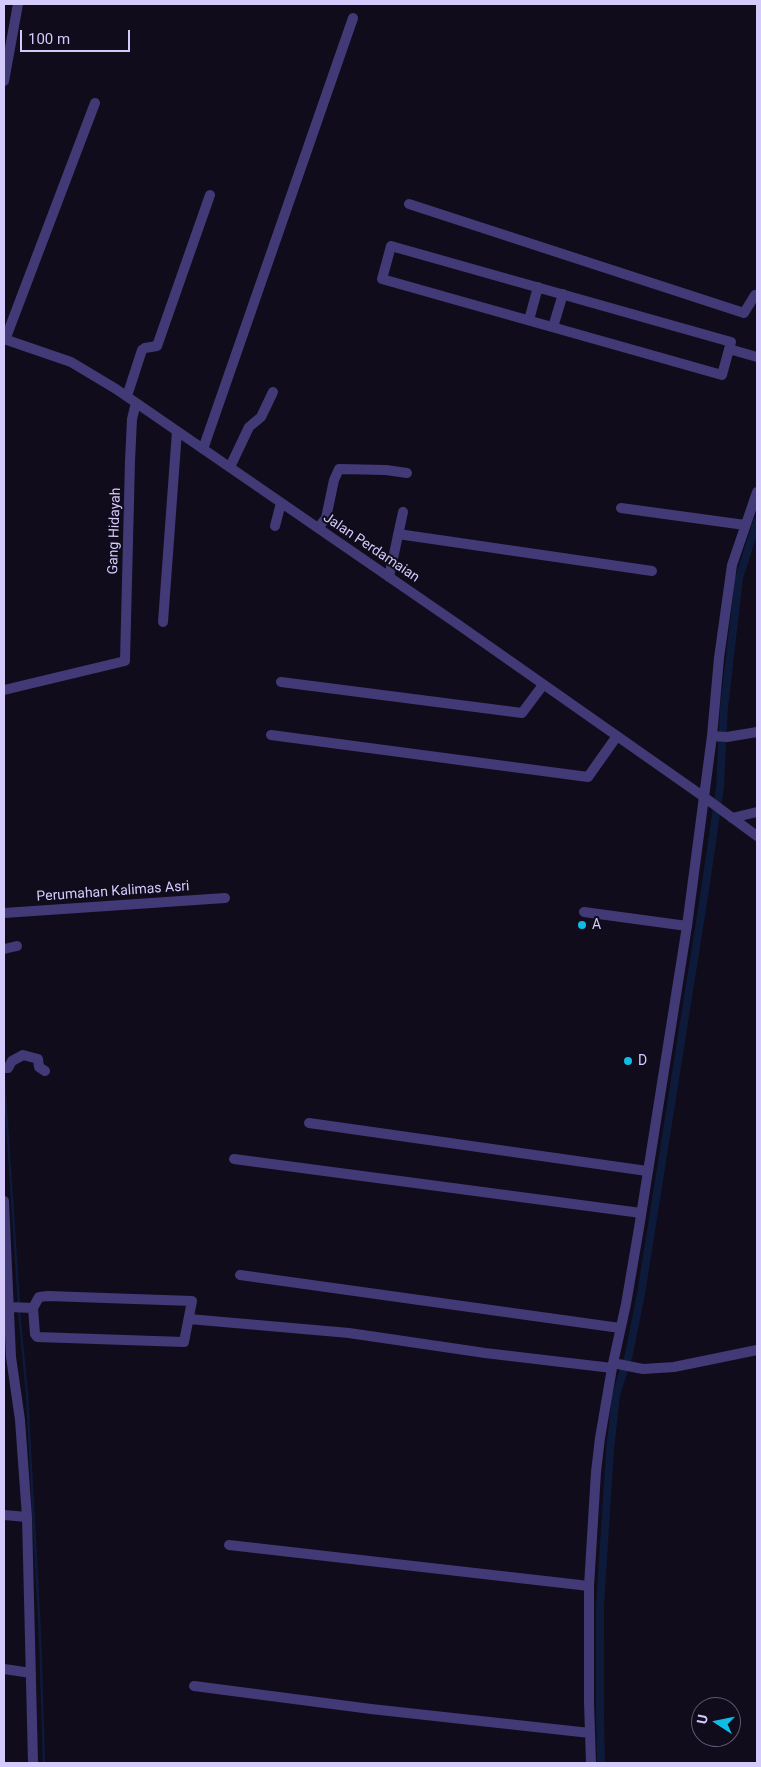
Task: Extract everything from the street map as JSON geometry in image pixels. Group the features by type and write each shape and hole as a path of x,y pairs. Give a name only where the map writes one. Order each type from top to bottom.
{"street":[{"path":"4,81 18,4"},
{"path":"203,449 353,18"},
{"path":"4,339 95,103"},
{"name":"Gang Hidayah","path":"4,690 125,662 132,399 142,350 157,346 210,195"},
{"path":"409,204 744,313 755,295 757,295"},
{"path":"391,246 562,294 731,342 722,375 382,279 391,246"},
{"path":"529,320 538,287"},
{"path":"553,327 562,294"},
{"name":"Jalan Perdamaian","path":"4,339 79,366 132,399 617,736 757,836"},
{"path":"729,349 757,357"},
{"path":"230,467 249,427 261,417 273,392"},
{"path":"163,622 177,431"},
{"path":"318,528 326,518 334,480 339,469 386,470 407,474"},
{"path":"591,1763 589,1586 596,1472 620,1328 626,1304 687,926 720,737 719,658 732,565 757,492"},
{"path":"275,526 281,503"},
{"path":"621,508 745,525"},
{"path":"389,577 403,512"},
{"path":"398,534 652,571"},
{"path":"281,682 522,713 543,685"},
{"path":"720,737 757,732"},
{"path":"271,734 588,777 617,736"},
{"path":"732,818 757,812"},
{"name":"Perumahan Kalimas Asri","path":"4,913 225,898"},
{"path":"584,912 687,926"},
{"path":"4,949 17,946"},
{"path":"5,1068 8,1068 12,1061 23,1055 38,1059 39,1067 45,1071"},
{"path":"310,1124 648,1171"},
{"path":"234,1159 641,1214"},
{"path":"4,1201 16,1307 7,1319 8,1357 20,1420 27,1517 33,1763"},
{"path":"240,1275 620,1328"},
{"path":"48,1296 192,1302 184,1342 37,1337 33,1308 36,1300 48,1296"},
{"path":"16,1307 33,1308"},
{"path":"189,1319 349,1333 486,1353 643,1369 674,1367 757,1350"},
{"path":"4,1515 27,1517"},
{"path":"229,1545 589,1586"},
{"path":"4,1668 31,1673"},
{"path":"194,1686 371,1709 590,1733"}],"waterway":[{"path":"601,1763 600,1606 610,1451 616,1395 629,1354 641,1294 705,890 720,787 724,708 739,578 757,522"},
{"path":"4,1079 19,1305"},
{"path":"19,1311 27,1395 40,1635 44,1763"}],"place":[{"name":"A","path":"582,925"},
{"name":"D","path":"628,1061"}]}
